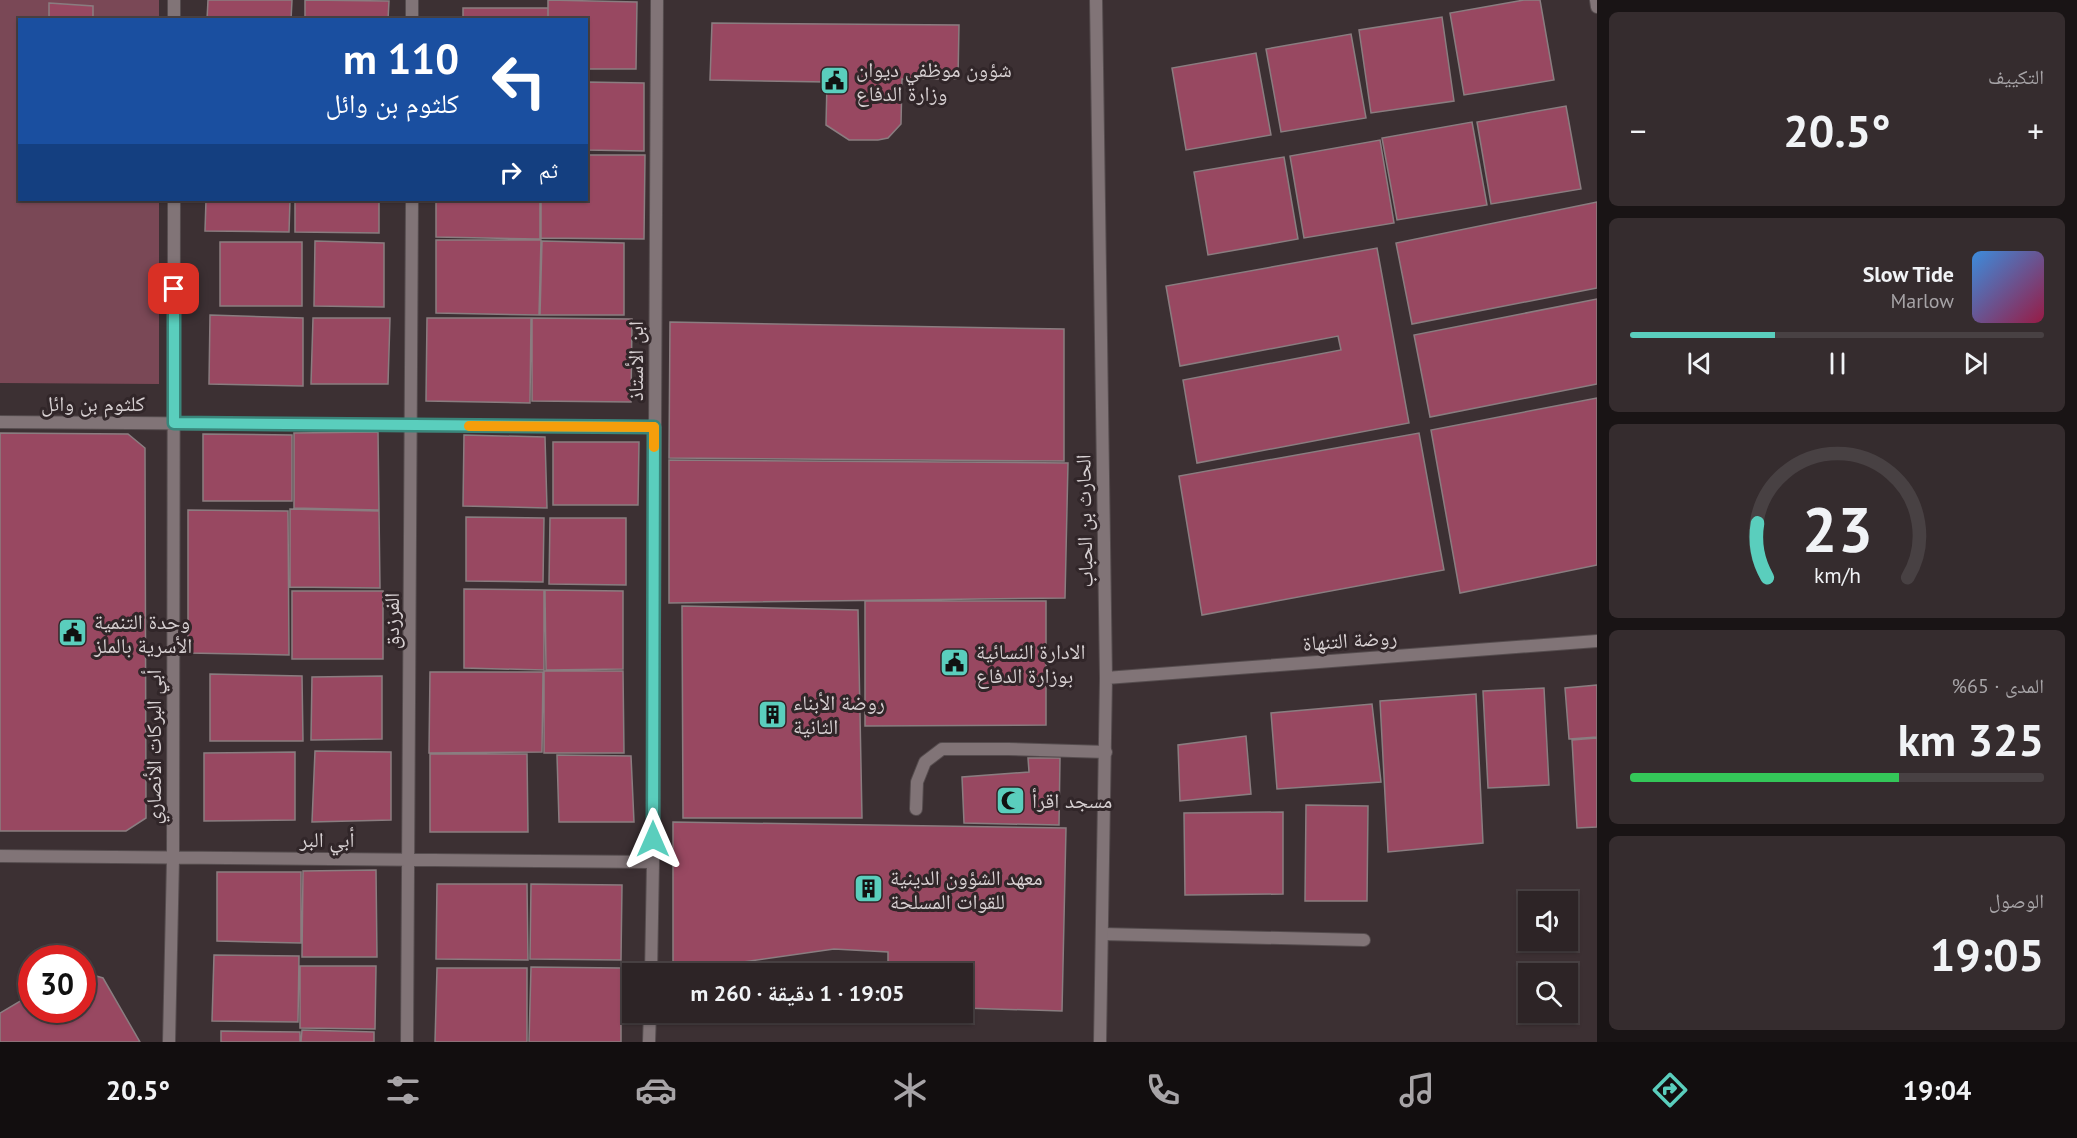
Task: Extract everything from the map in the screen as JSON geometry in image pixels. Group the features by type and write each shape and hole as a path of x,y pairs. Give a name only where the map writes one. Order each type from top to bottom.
{"street":[{"path":"174,0 174,18"},
{"path":"412,0 412,18"},
{"name":"ابن الأستاذ","path":"651,963 657,0"},
{"name":"الحارث بن الحباب","path":"1096,0 1106,678 1100,1042"},
{"path":"1596,0 1597,7"},
{"name":"أبي البركات الأنصاري","path":"170,1042 173,859 174,201"},
{"name":"الفرزدق","path":"406,1042 412,201"},
{"name":"كلثوم بن وائل","path":"0,422 654,427"},
{"name":"روضة التنهاة","path":"1106,678 1597,641"},
{"path":"916,809 917,782 925,762 942,749 1008,748 1106,752"},
{"name":"أبي البر","path":"0,856 653,862"},
{"path":"1102,934 1364,940"},
{"path":"649,1042 650,1023"}],"shaded area":[{"path":"0,0 159,0 159,18 18,18 18,201 159,201 159,384 0,383"}],"building":[{"path":"208,0 292,0 291,18 207,18"},
{"path":"305,0 389,1 388,18 305,18"},
{"path":"548,0 637,2 636,69 588,69 588,18 548,18"},
{"path":"1524,0 1540,0 1554,80 1464,95 1450,13"},
{"path":"49,3 93,6 93,18 49,18"},
{"path":"463,8 548,8 548,18 463,18"},
{"path":"1442,17 1454,101 1371,113 1359,30"},
{"name":"شؤون موظفي ديوان وزارة الدفاع","path":"712,23 959,25 958,79 902,79 901,124 888,138 849,140 826,125 827,82 710,80"},
{"path":"1351,34 1366,118 1281,132 1266,49"},
{"path":"1256,53 1271,135 1186,150 1172,68"},
{"path":"588,82 644,83 644,151 588,150"},
{"path":"1566,106 1581,189 1491,204 1477,122"},
{"path":"1472,122 1487,205 1397,220 1382,138"},
{"path":"1380,140 1394,223 1304,238 1290,156"},
{"path":"588,155 645,155 644,239 541,238 541,201 588,201"},
{"path":"1284,157 1298,239 1208,255 1194,172"},
{"path":"206,201 290,201 289,232 205,231"},
{"path":"295,201 379,201 379,233 295,232"},
{"path":"436,201 540,201 540,239 436,237"},
{"path":"1597,202 1597,288 1412,324 1396,243"},
{"path":"436,240 541,240 539,315 436,313"},
{"path":"315,241 384,243 384,307 314,306"},
{"path":"542,241 624,243 624,315 540,315"},
{"path":"220,242 302,242 302,306 220,306"},
{"path":"1377,248 1409,423 1197,463 1183,380 1341,350 1338,336 1180,366 1166,286"},
{"path":"1597,299 1597,384 1430,417 1414,335"},
{"path":"210,315 303,318 303,386 209,384"},
{"path":"313,318 390,318 388,384 311,384"},
{"path":"427,318 531,318 530,403 426,401"},
{"path":"532,318 632,319 631,402 532,401"},
{"path":"670,322 1064,329 1064,461 669,458"},
{"path":"1597,398 1597,565 1460,593 1431,430"},
{"path":"378,432 379,510 294,508 294,433"},
{"name":"وحدة التنمية الأسرية بالملز","path":"0,433 128,434 145,448 146,818 126,831 0,831"},
{"path":"1419,433 1444,570 1202,615 1179,476"},
{"path":"203,434 292,435 292,501 203,501"},
{"path":"464,435 545,437 547,508 463,506"},
{"path":"553,442 639,442 638,505 553,505"},
{"path":"669,460 1068,463 1065,598 669,603"},
{"path":"290,509 379,511 380,588 290,587"},
{"path":"188,510 288,511 289,655 188,653"},
{"path":"466,517 544,518 543,582 466,581"},
{"path":"550,518 626,518 626,585 549,584"},
{"path":"464,589 544,590 544,670 464,668"},
{"path":"545,590 623,591 623,669 546,670"},
{"path":"292,591 383,591 383,659 292,659"},
{"name":"الادارة النسائية بوزارة الدفاع","path":"865,601 1046,601 1046,725 865,726"},
{"name":"روضة الأبناء الثانية","path":"682,606 858,610 862,818 683,818"},
{"path":"544,671 623,671 624,753 544,753"},
{"path":"430,672 543,672 542,752 429,753"},
{"path":"210,674 302,676 303,741 210,741"},
{"path":"382,676 382,739 311,740 312,677"},
{"path":"1597,685 1597,737 1569,739 1565,688"},
{"path":"1544,688 1549,785 1488,788 1483,691"},
{"path":"1476,694 1483,843 1388,852 1380,701"},
{"path":"1372,704 1381,782 1277,789 1271,713"},
{"path":"1246,736 1251,794 1180,801 1178,745"},
{"path":"1597,738 1597,827 1577,828 1572,740"},
{"path":"315,751 391,752 391,820 312,822"},
{"path":"295,752 295,820 204,821 204,753"},
{"path":"430,754 527,754 528,832 430,832"},
{"path":"557,755 631,756 634,822 559,822"},
{"name":"مسجد اقرأ","path":"1028,758 1060,758 1059,825 964,823 962,777 1029,772"},
{"path":"1306,805 1368,806 1367,901 1305,901"},
{"path":"1283,812 1283,894 1185,895 1184,813"},
{"name":"معهد الشؤون الدينية للقوات المسلحة","path":"673,822 1066,828 1062,1011 973,1008 973,963 888,963 888,952 834,949 736,963 673,963"},
{"path":"376,870 377,957 302,957 303,871"},
{"path":"217,872 301,872 301,943 217,941"},
{"path":"437,884 527,884 528,960 436,959"},
{"path":"531,884 622,885 621,960 530,959"},
{"path":"214,955 299,956 298,1022 212,1021"},
{"path":"300,966 376,966 375,1029 300,1028"},
{"path":"531,967 621,968 621,1042 529,1042"},
{"path":"437,968 527,968 527,1042 435,1042"},
{"path":"96,976 103,978 140,1042 0,1042 0,1013 18,1002 18,1023 96,1023"},
{"path":"302,1030 374,1032 374,1042 301,1042"},
{"path":"221,1031 300,1032 300,1042 221,1042"}],"slow traffic":[{"path":"469,426 654,427 654,447"}],"place":[{"name":"شؤون موظفي ديوان وزارة الدفاع","path":"835,81"},
{"name":"وحدة التنمية الأسرية بالملز","path":"73,633"},
{"name":"الادارة النسائية بوزارة الدفاع","path":"955,663"},
{"name":"روضة الأبناء الثانية","path":"772,714"},
{"name":"مسجد اقرأ","path":"1011,800"},
{"name":"معهد الشؤون الدينية للقوات المسلحة","path":"869,889"}],"route":[{"path":"174,289 174,423 654,427 653,839"}]}
